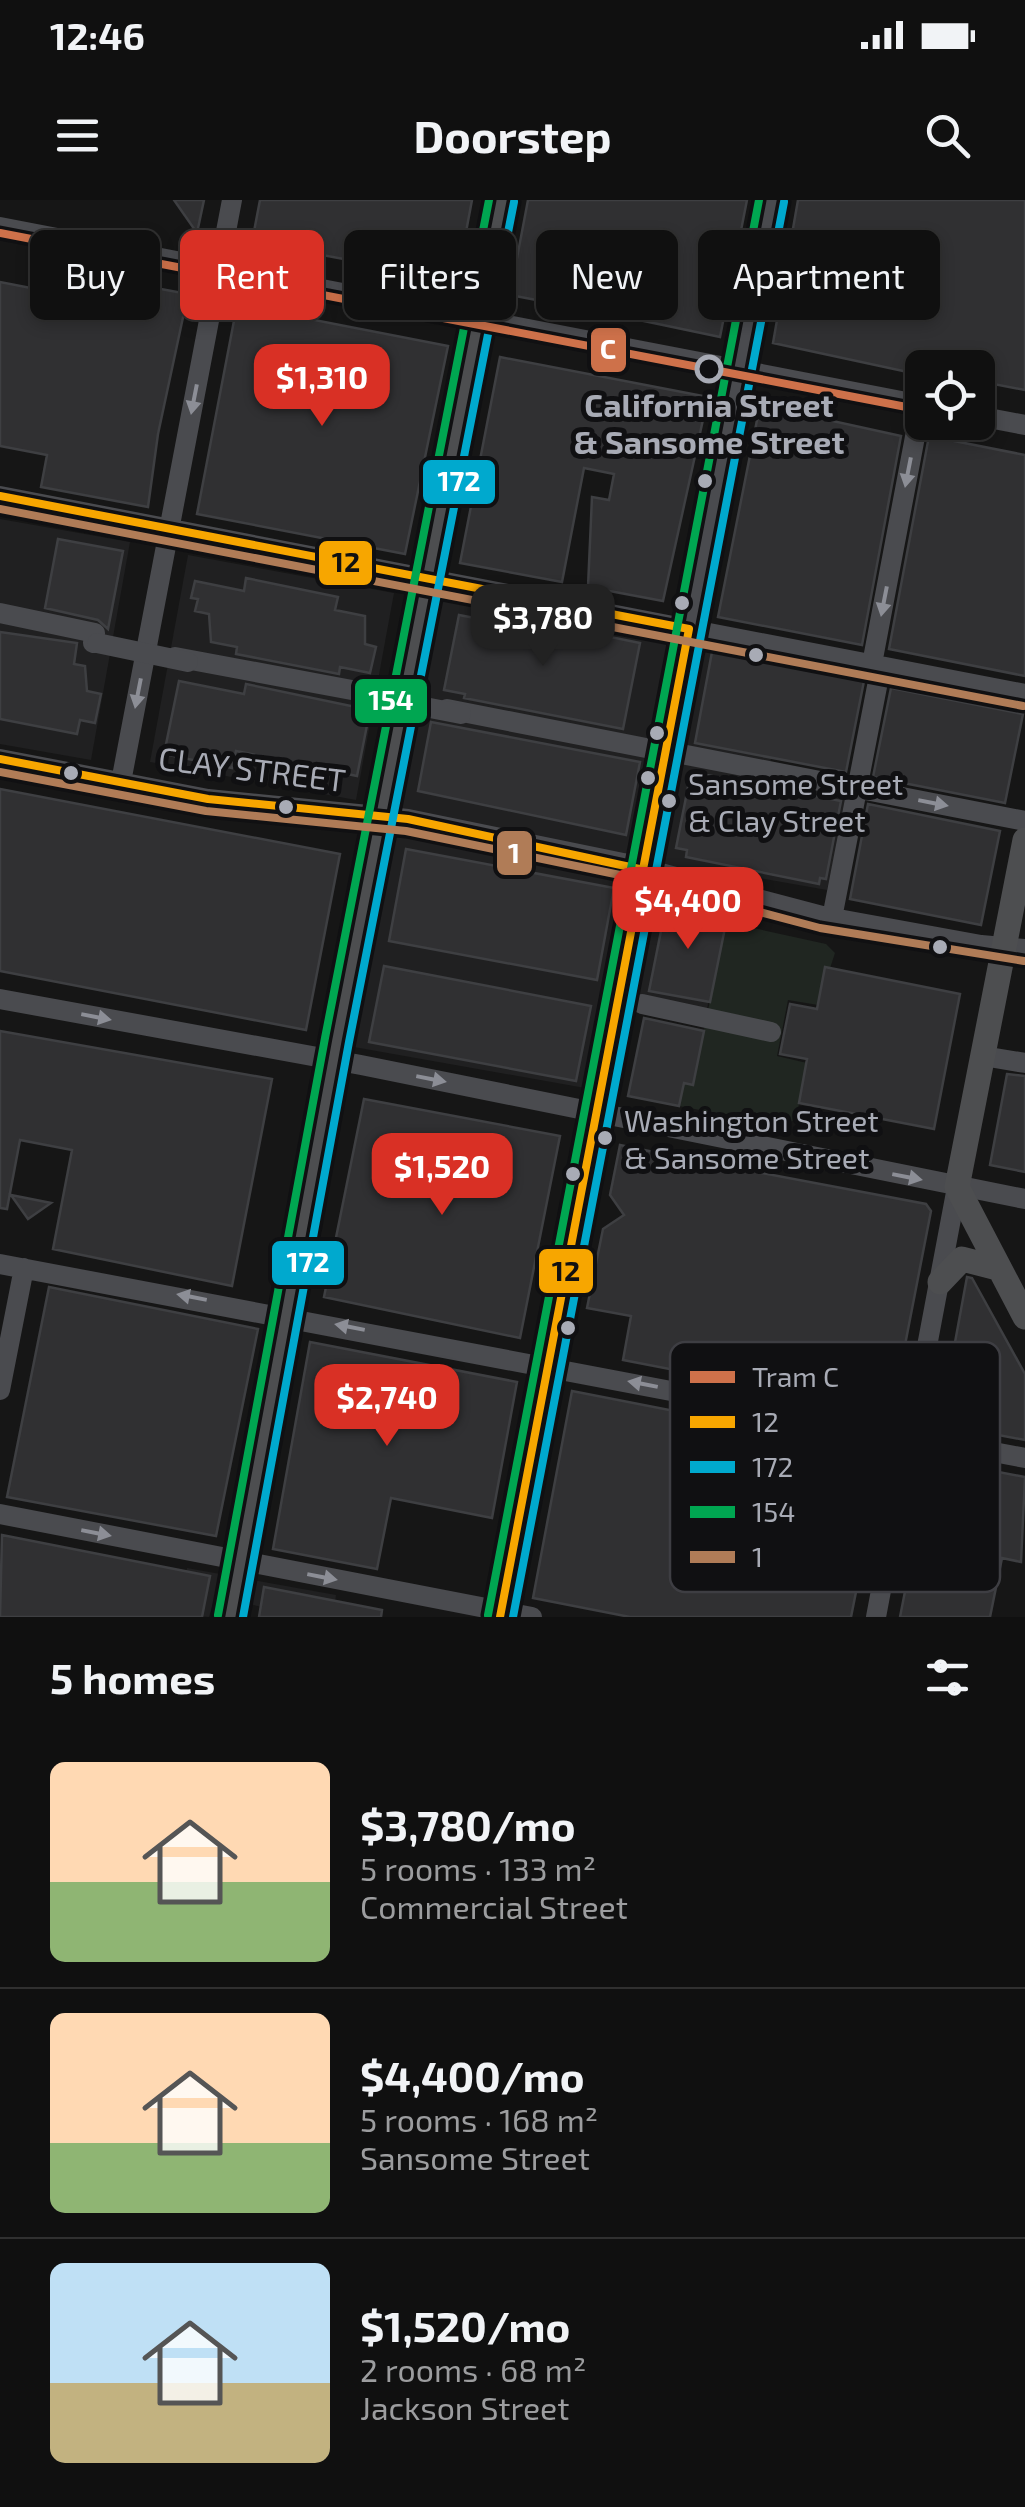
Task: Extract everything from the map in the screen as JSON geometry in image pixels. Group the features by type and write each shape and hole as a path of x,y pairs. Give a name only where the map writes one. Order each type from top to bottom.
{"main road":[{"path":"496,230 502,200"},
{"path":"230,1617 479,320"},
{"path":"1025,840 1015,948 983,1056 958,1187 1025,1318"},
{"path":"940,1282 962,1259 997,1268"}],"street":[{"path":"226,230 232,200"},
{"path":"500,1614 644,870 656,750 689,629 772,200"},
{"path":"0,226 180,262"},
{"path":"121,782 208,320"},
{"path":"479,320 905,402"},
{"path":"995,419 1025,425"},
{"path":"832,918 916,440"},
{"path":"0,496 1025,694"},
{"path":"0,613 95,633 93,642 97,644 454,717"},
{"path":"172,657 384,696"},
{"path":"430,705 1025,821"},
{"name":"CLAY STREET","path":"0,759 208,799 382,817 644,870 832,918 1015,948"},
{"path":"0,999 597,1112 1025,1199"},
{"path":"642,1004 771,1032"},
{"path":"983,1056 1025,1063"},
{"path":"929,1342 958,1187"},
{"path":"0,1264 670,1390"},
{"path":"0,1390 24,1268"},
{"path":"1000,1453 1025,1458"},
{"path":"0,1514 500,1614 532,1617"},
{"path":"876,1617 881,1592"}],"shaded area":[{"path":"0,519 130,542 91,760 0,744"},
{"path":"188,555 394,593 356,800 150,762"},
{"path":"441,596 674,638 655,757 848,795 827,890 731,873 706,1015 599,998 585,1088 354,1047"},
{"path":"702,640 787,655 770,765 685,747"},
{"path":"726,922 826,944 835,953 818,1005 788,1000 777,1056 807,1063 796,1119 783,1126 679,1106 684,1083 693,1084"},
{"path":"187,1568 336,1595 333,1617 311,1617 215,1597 209,1617 178,1615"}],"building":[{"path":"174,200 204,200 195,230"},
{"path":"260,200 472,200 466,230 344,230 344,259 324,255 324,230 254,230"},
{"path":"528,200 747,200 741,230 698,230 698,320 723,320 720,337 639,320 678,320 678,230 536,230 536,300 516,296 516,263"},
{"path":"798,200 1025,200 1025,390 995,384 995,350 905,350 905,371 773,343 777,320 940,320 940,230 793,230"},
{"path":"0,282 30,288 30,320 160,320 160,289 180,293 182,320 158,434 148,507 41,487 47,455 0,446"},
{"path":"234,320 314,320 448,346 405,554 197,514"},
{"path":"500,357 708,397 663,601 588,587 592,497 609,500 614,474 584,468 562,582 460,563"},
{"path":"760,405 901,436 862,645 718,617"},
{"path":"928,440 949,440 1025,455 1025,676 889,649"},
{"path":"58,539 123,551 108,629 98,620 45,608"},
{"path":"246,578 338,597 335,610 365,616 365,644 376,647 370,673 340,667 339,674 236,654 237,647 211,642 209,614 195,611 198,599 191,598 195,581 244,591"},
{"path":"482,611 640,643 623,729 464,698 465,694 444,690 459,615 480,619"},
{"path":"0,632 77,643 74,664 85,666 87,691 101,694 95,723 80,720 77,734 0,719"},
{"path":"712,652 864,681 846,772 695,743"},
{"path":"179,681 244,694 246,684 370,710 357,776 236,751 232,768 164,754"},
{"path":"891,688 1023,714 1005,803 873,777"},
{"path":"431,722 640,762 626,835 418,791"},
{"path":"691,772 841,801 826,879 820,878 819,884 686,857 687,850 676,848"},
{"path":"0,789 340,854 306,1030 0,971"},
{"path":"868,804 1000,831 981,925 850,899"},
{"path":"406,849 614,888 597,980 389,941"},
{"path":"667,901 728,913 710,1002 649,991"},
{"path":"384,966 591,1006 576,1081 369,1042"},
{"path":"825,967 960,994 934,1129 799,1103 807,1059 780,1054 790,1004 817,1009"},
{"path":"644,1018 704,1031 693,1085 684,1083 679,1106 628,1096"},
{"path":"0,1031 272,1079 232,1286 53,1249 72,1150 20,1140 7,1209 0,1208"},
{"path":"1007,1074 1025,1076 1025,1172 990,1165"},
{"path":"364,1099 560,1136 520,1338 324,1297"},
{"path":"620,1145 669,1155 679,1170 693,1160 926,1204 931,1211 906,1342 670,1342 670,1369 623,1360 631,1316 587,1308 603,1229 624,1215 610,1195"},
{"path":"11,1195 51,1203 28,1219"},
{"path":"967,1277 972,1278 1025,1374 1025,1440 1000,1435 1000,1342 955,1342"},
{"path":"49,1287 258,1329 216,1536 7,1497"},
{"path":"310,1342 517,1382 492,1518 391,1498 377,1569 273,1549"},
{"path":"572,1391 670,1410 670,1592 856,1592 851,1617 630,1617 533,1598"},
{"path":"1000,1472 1025,1477 1021,1562 1002,1558 1000,1568"},
{"path":"2,1535 210,1576 202,1617 0,1617"},
{"path":"264,1587 382,1610 381,1617 259,1617"},
{"path":"905,1592 995,1592 990,1617 900,1617"}],"tram line":[{"name":"C","path":"0,233 905,407"}],"transit line":[{"name":"154","path":"218,1615 325,1038 489,200"},
{"name":"154","path":"488,1615 759,200"},
{"name":"172","path":"243,1617 349,1042 514,202"},
{"name":"172","path":"513,1617 784,202"},
{"name":"12","path":"0,496 689,629 500,1617"},
{"name":"1","path":"0,509 1023,706"},
{"name":"12","path":"0,759 208,799 408,819 644,870"},
{"name":"1","path":"0,772 206,811 406,831 620,875 820,928 1024,961"}],"place":[{"name":"California Street & Sansome Street","path":"709,369"},
{"name":"Sansome Street & Clay Street","path":"669,801"},
{"name":"Washington Street & Sansome Street","path":"605,1138"}]}
